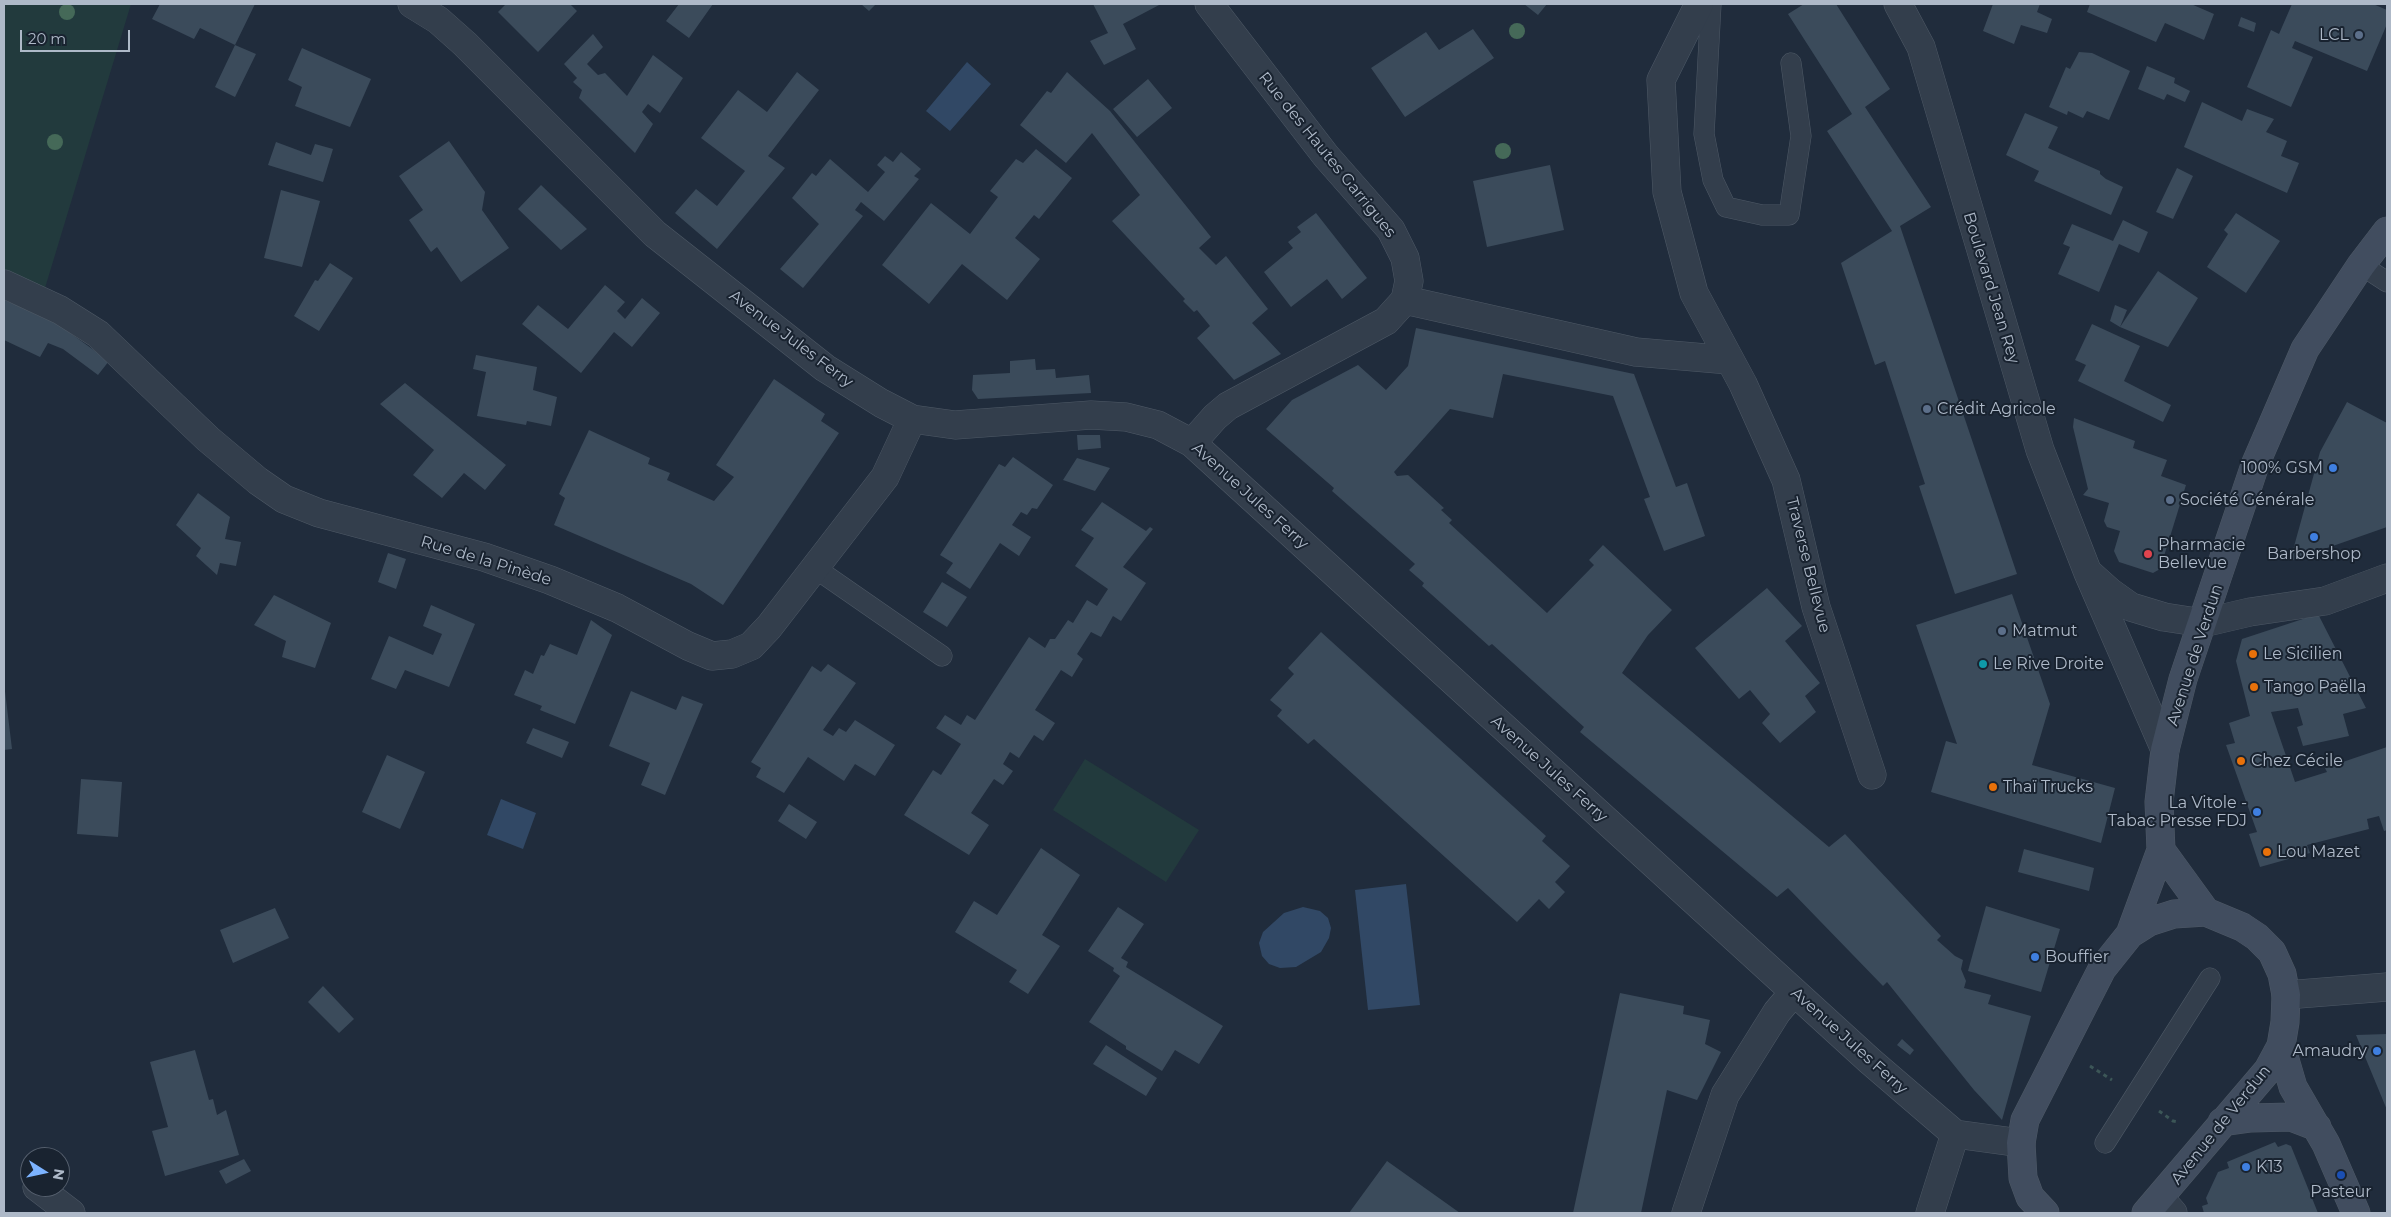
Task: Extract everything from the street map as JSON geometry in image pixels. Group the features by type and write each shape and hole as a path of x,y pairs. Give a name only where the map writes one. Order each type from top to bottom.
{"main road":[{"name":"Avenue de Verdun","path":"2035,1208 2023,1178 2021,1144 2025,1120 2102,969 2130,934 2161,850 2159,802 2165,750 2184,679 2255,466 2305,349 2361,264 2387,231"},
{"path":"2161,850 2206,912"},
{"name":"Avenue de Verdun","path":"2130,934 2149,922 2174,914 2206,912 2242,927 2257,936 2272,952 2282,974 2286,995 2285,1022 2281,1046 2268,1070 2222,1122 2160,1208"},
{"path":"2281,1046 2293,1086 2317,1126 2341,1175 2356,1213"},
{"path":"2222,1122 2250,1118 2291,1118 2317,1126"}],"street":[{"name":"Avenue Jules Ferry","path":"412,4 438,20 465,44 655,234 826,368 881,403 912,419 955,425 1092,415 1126,417 1158,425 1192,443 1870,1061 1955,1134"},
{"name":"Rue des Hautes Garrigues","path":"1209,4 1326,156 1391,230 1405,258 1409,281 1405,300"},
{"name":"Traverse Bellevue","path":"1699,4 1661,80 1667,192 1694,293 1730,360 1786,480 1816,607 1872,775"},
{"name":"Boulevard Jean Rey","path":"1898,4 1920,47 2040,450 2088,572 2165,750"},
{"name":"Rue de la Pinède","path":"4,284 60,310 98,334 208,439 258,482 284,499 319,513 484,557 550,580 617,608 688,646 712,656 732,654 751,646 769,627 885,477 912,419"},
{"path":"1192,443 1215,417 1228,406 1386,321 1405,300 1636,352 1730,360"},
{"name":"Boulevard Jean Rey","path":"2088,572 2110,592 2131,606 2164,617 2203,623"},
{"path":"2203,623 2250,612 2325,601 2387,578"},
{"path":"2286,995 2387,987"},
{"path":"1686,1213 1725,1094 1777,1012 1794,992"},
{"path":"1930,1213 1955,1134 2021,1144"},
{"path":"49,1197 70,1213"}],"lane":[{"path":"1711,4 1704,134 1713,180 1726,207 1762,215 1789,215 1801,136 1790,63"},
{"path":"2361,264 2387,282"},
{"path":"815,568 942,656"},
{"path":"2105,1143 2210,978"}],"green space":[{"path":"4,4 131,4 45,288 4,274"},
{"path":"1085,759 1199,830 1166,882 1053,810"}],"water":[{"path":"967,62 991,84 950,131 926,111"},
{"path":"501,799 536,813 523,849 487,835"},
{"path":"1406,884 1420,1005 1368,1010 1355,890"},
{"path":"1303,907 1320,911 1328,918 1331,928 1329,938 1321,952 1296,967 1280,968 1269,964 1262,956 1259,943 1263,932 1284,913"}],"building":[{"path":"160,4 255,4 235,45 200,28 194,39 152,19"},
{"path":"506,4 570,4 577,11 538,52 498,12"},
{"path":"679,4 713,4 689,38 666,21"},
{"path":"861,4 876,4 869,11"},
{"path":"1093,4 1161,4 1123,24 1136,49 1104,65 1090,41 1108,33"},
{"path":"1524,4 1547,4 1538,15"},
{"path":"1804,4 1836,4 1890,89 1865,107 1931,207 1900,226 2017,574 1955,594 1919,486 1925,484 1885,361 1875,365 1841,263 1892,231 1827,131 1852,114 1788,14"},
{"path":"1993,4 2040,4 2037,12 2052,19 2047,33 2021,25 2014,44 1983,31"},
{"path":"2090,4 2191,4 2214,14 2204,40 2165,23 2156,42 2087,12"},
{"path":"2292,4 2373,4 2387,10 2387,24 2367,71 2295,41 2292,48 2313,57 2291,107 2247,87 2271,30 2279,34"},
{"path":"2241,17 2256,23 2254,32 2238,26"},
{"path":"1473,29 1494,58 1405,117 1371,68 1426,32 1439,50"},
{"path":"593,34 603,47 587,64 598,75 605,73 627,96 653,55 683,78 660,113 648,104 642,112 653,124 635,153 579,98 582,90 573,82 577,78 564,64"},
{"path":"235,45 256,54 235,97 215,87"},
{"path":"302,48 371,79 350,127 295,106 302,87 288,80"},
{"path":"2079,52 2092,53 2130,71 2109,120 2087,111 2083,118 2068,111 2067,115 2049,107 2066,67 2070,69"},
{"path":"2147,66 2175,78 2174,83 2190,91 2185,102 2167,94 2164,100 2138,89"},
{"path":"797,72 819,90 768,156 785,168 717,249 675,213 696,189 717,206 745,171 701,138 738,90 767,112"},
{"path":"1067,72 1110,111 1211,237 1199,248 1216,265 1226,256 1268,309 1252,323 1281,354 1234,380 1197,338 1210,326 1197,310 1194,312 1183,301 1185,299 1112,221 1140,195 1092,133 1066,163 1020,125 1047,91 1051,93"},
{"path":"1148,79 1172,108 1137,137 1113,109"},
{"path":"2202,102 2242,121 2247,109 2274,119 2266,132 2287,141 2281,156 2299,163 2287,193 2184,147"},
{"path":"2025,113 2058,127 2048,148 2100,171 2100,174 2106,179 2123,187 2111,215 2034,181 2039,171 2006,155"},
{"path":"449,141 485,192 482,210 509,248 461,282 437,247 431,252 409,220 423,210 399,176"},
{"path":"276,142 311,155 315,144 333,149 323,182 268,165"},
{"path":"1036,149 1072,178 1039,219 1034,215 1015,238 1040,259 1007,300 962,264 929,304 882,265 931,203 970,234 998,197 990,191 1016,159 1023,163"},
{"path":"901,152 921,169 914,176 919,179 884,221 861,202 855,210 863,216 803,288 780,269 819,224 792,198 812,173 816,176 830,159 868,192 885,172 877,165 885,156 893,162"},
{"path":"1550,165 1564,230 1487,247 1473,181"},
{"path":"2177,168 2193,176 2173,219 2156,212"},
{"path":"541,185 587,229 561,250 518,209"},
{"path":"281,190 320,201 302,267 264,258"},
{"path":"1316,213 1367,278 1342,299 1327,279 1291,307 1264,272 1293,248 1288,242 1301,232 1297,227"},
{"path":"2236,213 2280,241 2246,293 2207,267 2228,234 2224,230"},
{"path":"2123,220 2148,232 2139,253 2119,244 2099,292 2058,274 2070,247 2063,244 2072,224 2113,241"},
{"path":"330,263 353,278 319,331 294,316 315,280 318,281"},
{"path":"2158,271 2198,298 2168,347 2120,327"},
{"path":"605,285 625,302 617,311 625,319 642,298 660,313 632,347 614,332 581,373 522,324 538,305 568,329"},
{"path":"4,300 52,320 109,361 98,375 63,349 48,343 40,357 4,340"},
{"path":"2115,305 2127,310 2120,327 2110,321"},
{"path":"2092,324 2140,346 2124,381 2171,405 2163,422 2078,381 2086,365 2075,360"},
{"path":"1416,328 1634,374 1676,487 1687,483 1705,536 1664,551 1644,499 1650,497 1613,396 1503,374 1493,418 1450,409 1394,472 1397,476 1408,475 1444,508 1441,510 1452,520 1449,523 1547,613 1594,565 1589,560 1603,545 1672,610 1648,635 1622,673 1829,847 1845,834 1941,936 1937,940 1955,956 1963,960 1961,969 1966,981 1964,988 1991,995 1988,1004 2031,1016 2002,1120 1974,1090 1887,982 1883,986 1788,888 1777,897 1580,732 1584,727 1492,644 1489,646 1422,586 1424,583 1409,570 1415,564 1332,491 1334,488 1266,429 1292,400 1358,365 1386,390 1408,366"},
{"path":"476,355 537,367 533,390 557,397 551,426 527,421 526,425 477,416 486,372 473,369"},
{"path":"1035,359 1036,370 1055,369 1056,378 1089,375 1091,393 978,399 972,390 973,375 1010,373 1010,361"},
{"path":"774,379 825,414 821,421 839,433 723,605 691,584 554,525 565,498 559,494 589,430 650,458 648,464 670,473 667,480 714,501 734,477 716,465"},
{"path":"405,383 506,465 485,490 464,473 442,498 413,475 434,450 380,404"},
{"path":"2347,402 2387,423 2387,527 2290,561 2320,452"},
{"path":"2074,418 2135,441 2133,448 2167,460 2161,476 2186,485 2160,569 2153,573 2119,562 2114,551 2120,531 2107,527 2104,521 2109,503 2083,495 2088,489 2073,427"},
{"path":"1077,435 1100,435 1101,448 1078,450"},
{"path":"1013,457 1053,485 1037,509 1032,508 1027,515 1021,512 1012,525 1031,537 1019,556 1000,543 970,589 946,573 953,563 940,555 999,464 1005,467"},
{"path":"1077,458 1110,468 1095,491 1063,480"},
{"path":"198,493 230,517 225,539 241,542 236,566 220,563 217,575 196,556 201,548 176,525"},
{"path":"1102,502 1146,531 1150,527 1153,529 1123,567 1146,583 1121,621 1113,616 1101,637 1091,632 1077,654 1083,659 1072,677 1061,670 1035,710 1055,723 1043,741 1034,735 1019,758 1010,752 1003,764 1013,771 1003,785 994,779 971,813 989,825 969,855 904,815 933,770 941,775 961,744 936,728 945,715 961,725 967,715 975,720 1029,637 1045,648 1050,639 1055,639 1068,620 1073,623 1087,600 1097,606 1108,589 1075,566 1094,538 1081,530"},
{"path":"388,553 406,559 396,589 378,582"},
{"path":"942,582 967,597 947,627 923,612"},
{"path":"1767,588 1802,626 1785,641 1820,683 1805,696 1816,712 1780,743 1762,723 1770,714 1750,690 1739,699 1695,648"},
{"name":"Le Rive Droite","path":"2012,594 2050,704 2032,765 2115,788 2101,843 1931,792 1946,741 1957,744 1916,625"},
{"path":"274,595 331,623 315,668 282,657 286,641 254,625"},
{"path":"431,605 475,624 449,687 405,670 396,689 371,679 389,636 433,655 442,634 423,626"},
{"path":"2318,614 2366,708 2343,714 2349,736 2303,746 2297,727 2303,725 2298,708 2271,712 2295,782 2327,772 2325,768 2387,747 2387,830 2384,831 2379,816 2367,819 2369,829 2307,845 2310,853 2260,867 2249,834 2257,832 2226,745 2235,743 2229,723 2250,716 2236,661 2242,639"},
{"path":"591,620 612,635 575,724 540,710 542,706 514,695 525,670 533,674 541,655 544,656 550,644 577,655"},
{"path":"1321,632 1546,836 1542,841 1570,866 1555,882 1565,892 1549,909 1539,899 1517,922 1314,739 1308,744 1277,716 1282,710 1270,700 1294,674 1288,668"},
{"path":"828,664 856,683 823,730 833,736 839,728 846,732 855,720 895,745 875,776 855,764 844,781 808,757 784,793 756,777 761,768 751,762 812,666 821,672"},
{"path":"4,683 12,749 4,750"},
{"path":"631,691 676,710 682,696 703,704 665,795 641,785 650,763 609,746"},
{"path":"533,728 569,742 562,758 526,743"},
{"path":"387,755 425,772 400,829 362,812"},
{"path":"81,779 122,782 118,837 77,834"},
{"path":"789,804 817,822 806,839 778,821"},
{"path":"1041,848 1080,875 1042,935 1060,946 1028,994 1009,982 1017,970 955,932 974,901 997,915"},
{"path":"2024,849 2094,868 2089,891 2018,872"},
{"path":"1986,906 2060,929 2041,992 1968,971"},
{"path":"1118,907 1144,924 1121,958 1128,962 1126,967 1223,1026 1199,1064 1175,1050 1162,1071 1126,1049 1126,1046 1089,1022 1120,976 1113,971 1114,968 1088,951"},
{"path":"275,908 289,938 233,963 220,930"},
{"path":"323,986 354,1019 339,1033 308,1002"},
{"path":"1620,993 1684,1006 1683,1014 1710,1020 1705,1044 1721,1052 1697,1100 1667,1090 1641,1213 1573,1213"},
{"path":"2387,1034 2387,1110 2356,1035"},
{"path":"1902,1039 1914,1050 1910,1055 1897,1045"},
{"path":"1106,1045 1157,1078 1146,1096 1093,1064"},
{"path":"195,1050 209,1100 213,1099 217,1115 226,1110 239,1155 165,1176 152,1131 168,1127 150,1062"},
{"path":"2275,1142 2278,1147 2286,1144 2291,1146 2318,1213 2204,1213 2202,1206 2208,1204 2206,1198 2218,1172 2229,1168 2227,1162"},
{"path":"244,1159 251,1171 226,1184 219,1171"},
{"path":"1387,1161 1460,1213 1349,1213"}],"place":[{"name":"LCL","path":"2359,35"},
{"name":"Crédit Agricole","path":"1927,409"},
{"name":"100% GSM","path":"2333,468"},
{"name":"Société Générale","path":"2170,500"},
{"name":"Barbershop","path":"2314,537"},
{"name":"Pharmacie Bellevue","path":"2148,554"},
{"name":"Matmut","path":"2002,631"},
{"name":"Le Sicilien","path":"2253,654"},
{"name":"Le Rive Droite","path":"1983,664"},
{"name":"Tango Paëlla","path":"2254,687"},
{"name":"Chez Cécile","path":"2241,761"},
{"name":"Thaï Trucks","path":"1993,787"},
{"name":"La Vitole - Tabac Presse FDJ","path":"2257,812"},
{"name":"Lou Mazet","path":"2267,852"},
{"name":"Bouffier","path":"2035,957"},
{"name":"Amaudry","path":"2377,1051"},
{"name":"K13","path":"2246,1167"},
{"name":"Pasteur","path":"2341,1175"}]}
